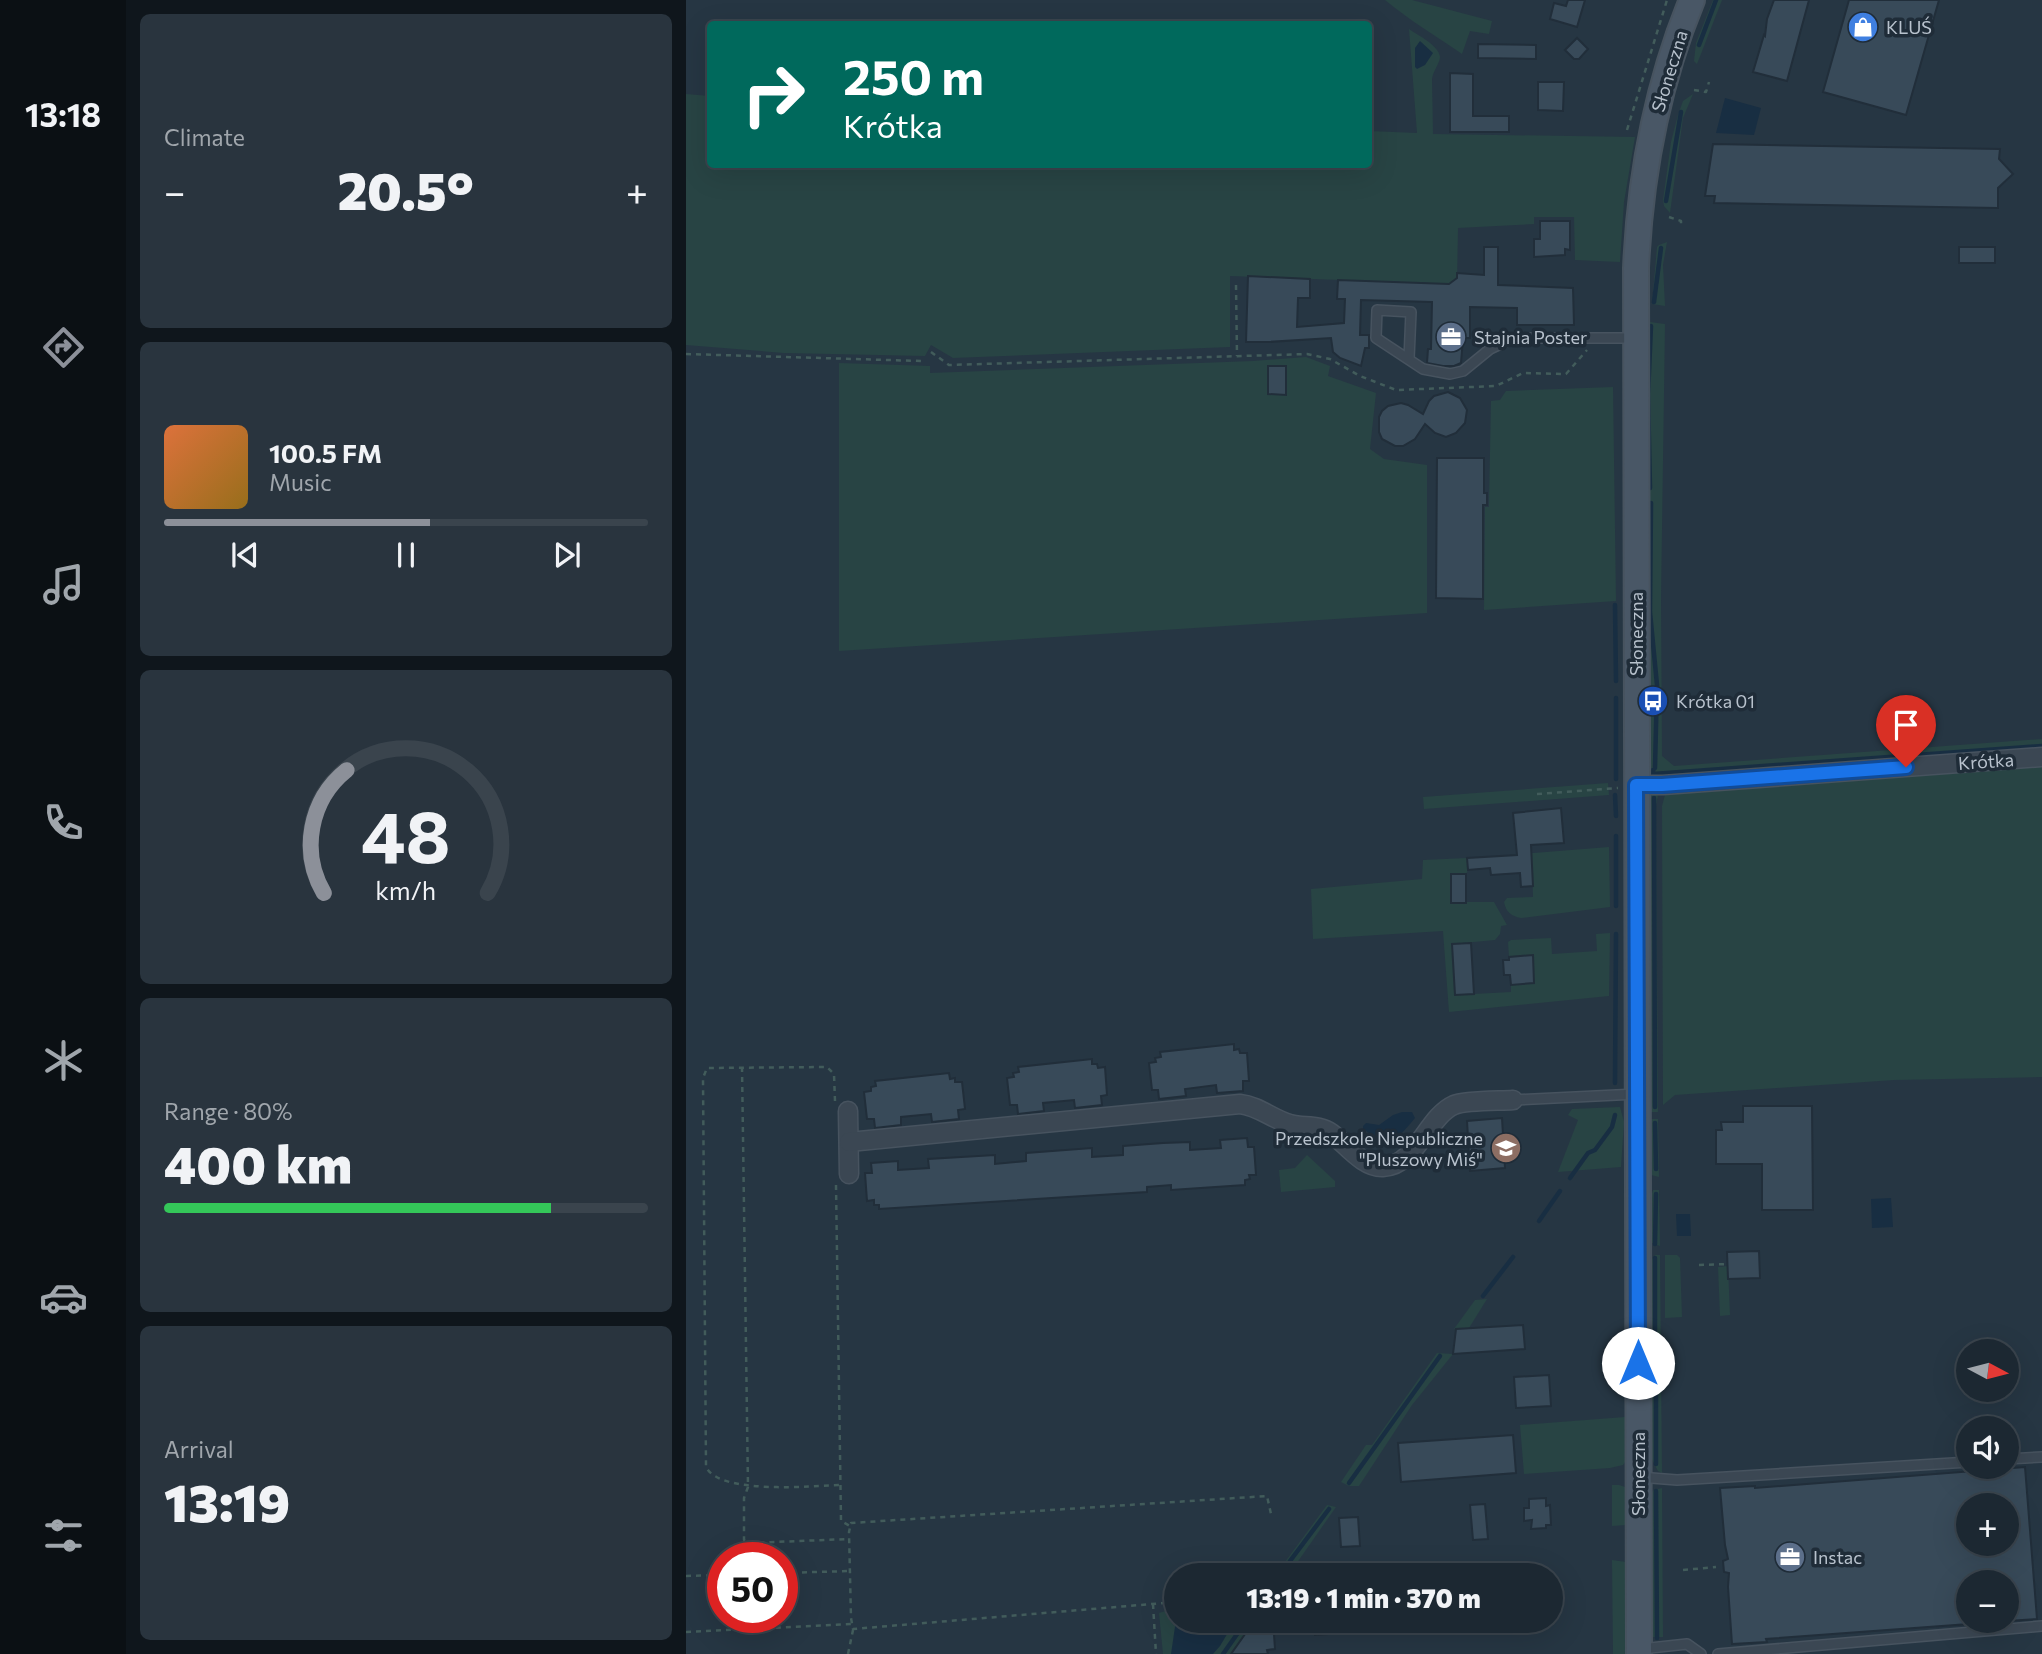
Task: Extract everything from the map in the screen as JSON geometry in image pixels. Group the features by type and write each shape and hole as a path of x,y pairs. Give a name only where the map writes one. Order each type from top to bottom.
{"main road":[{"name":"Słoneczna","path":"1639,1651 1637,1094 1630,786 1637,244 1647,157 1667,72 1692,0"}],"street":[{"name":"Krótka","path":"1630,786 2042,757"},
{"path":"849,1142 1240,1104 1256,1108 1289,1124 1325,1129 1366,1163 1385,1167 1396,1165 1444,1112 1454,1105 1513,1100"},
{"path":"841,1106 849,1142 842,1179"}],"lane":[{"path":"1409,359 1411,312 1377,310 1376,338 1416,365 1431,371 1457,374 1490,349 1523,338 1635,338"},
{"path":"1513,1100 1637,1094"},
{"path":"2019,1459 2042,1457"},
{"path":"1638,1477 1677,1480 1956,1463"},
{"path":"1718,1654 2042,1626"},
{"path":"1639,1651 1687,1644 1701,1654"}],"path":[{"path":"1627,130 1667,0"},
{"path":"1694,90 1706,92 1709,82"},
{"path":"1669,217 1681,221 1682,227"},
{"path":"1236,285 1237,356"},
{"path":"931,352 949,365 1307,354 1330,359 1360,376 1396,390 1496,386 1523,373 1566,374 1595,340"},
{"path":"686,354 921,361"},
{"path":"1537,794 1630,786"},
{"path":"841,1106 834,1074 827,1067 707,1068 703,1078 706,1467 712,1475 748,1487 841,1485"},
{"path":"742,1068 748,1487 744,1499 743,1537 746,1542 849,1539"},
{"path":"842,1179 841,1521 850,1527"},
{"path":"1699,1265 1728,1264"},
{"path":"848,1654 853,1629 849,1539 851,1523 1267,1496 1271,1514"},
{"path":"1683,1570 1716,1567"},
{"path":"798,1573 850,1571"},
{"path":"686,1577 707,1576"},
{"path":"853,1629 1164,1603"},
{"path":"1153,1604 1156,1654"},
{"path":"686,1632 852,1624"}],"green space":[{"path":"1385,0 1412,0 1492,21 1489,34 1470,31 1462,54"},
{"path":"1713,0 1722,0 1697,64 1694,61 1696,43"},
{"path":"1409,29 1432,44 1440,57 1432,79 1433,134 1635,137 1624,202 1620,262 1575,260 1574,217 1534,217 1534,224 1458,228 1457,284 1230,276 1230,347 953,358 931,345 925,356 784,353 686,345 686,94 707,96 707,168 1372,168 1372,131 1417,133"},
{"path":"1693,94 1683,118 1670,213 1663,200 1671,142 1683,101"},
{"path":"1667,242 1663,265 1665,306 1652,304 1657,247"},
{"path":"1650,322 1665,324 1662,756 1674,766 2042,739 2042,752 1655,780 1649,775 1648,710 1658,709 1658,694 1648,693 1646,359"},
{"path":"1306,357 1330,366 1328,376 1376,393 1370,449 1384,459 1427,465 1427,613 839,651 839,363 930,366 930,373"},
{"path":"1613,387 1616,601 1484,610 1485,507 1489,507 1491,401 1500,400 1506,391"},
{"path":"2042,763 2042,1077 1894,1080 1675,1095 1663,1105 1662,806 1666,791"},
{"path":"1608,783 1609,795 1424,809 1423,797"},
{"path":"1659,790 1656,805 1658,1112 1649,1112 1648,796"},
{"path":"1609,847 1610,907 1521,918 1508,911 1504,902 1507,898 1533,897 1532,866 1509,866 1509,855"},
{"path":"1467,858 1466,874 1451,875 1451,902 1494,902 1507,925 1501,926 1500,934 1495,940 1452,944 1455,995 1511,992 1511,985 1534,983 1533,955 1509,957 1508,942 1511,940 1551,938 1552,954 1597,951 1596,934 1610,933 1609,996 1449,1012 1443,931 1313,939 1311,889 1422,879 1423,860"},
{"path":"1620,1107 1624,1122 1621,1167 1558,1172 1578,1120 1568,1115 1572,1109"},
{"path":"1648,1119 1658,1119 1659,1177 1651,1175 1649,1166"},
{"path":"1307,1155 1335,1181 1335,1187 1281,1192 1279,1170 1295,1168"},
{"path":"1653,1190 1659,1190 1660,1246 1652,1243 1648,1224"},
{"path":"1655,1255 1660,1255 1661,1365 1651,1365 1649,1346 1650,1262"},
{"path":"1665,1255 1677,1255 1680,1258 1682,1317 1665,1318"},
{"path":"1728,1266 1730,1315 1720,1316 1718,1267"},
{"path":"1487,1299 1469,1328 1454,1329 1475,1300"},
{"path":"1437,1353 1453,1354 1412,1405 1359,1486 1349,1486 1341,1482 1366,1445 1372,1445"},
{"path":"1652,1374 1661,1374 1662,1473 1658,1471 1650,1456"},
{"path":"1625,1417 1626,1461 1623,1465 1524,1474 1520,1425"},
{"path":"1612,1485 1625,1487 1626,1525 1612,1526"},
{"path":"1662,1488 1663,1637 1652,1637 1651,1493"},
{"path":"1327,1505 1336,1507 1297,1563 1285,1562"},
{"path":"1612,1560 1626,1562 1627,1654 1613,1654"},
{"path":"1164,1612 1164,1633 1246,1633 1231,1654 1163,1654 1159,1613"}],"water":[{"path":"1420,41 1433,53 1425,65 1417,69 1415,48"},
{"path":"1725,98 1761,108 1754,135 1716,133"},
{"path":"1402,1112 1412,1112 1415,1118 1403,1132 1392,1139 1380,1138 1363,1129 1366,1123 1379,1125"},
{"path":"1891,1198 1893,1227 1872,1228 1871,1199"},
{"path":"1676,1214 1690,1214 1691,1236 1677,1236"},
{"path":"1174,1633 1228,1633 1213,1654 1171,1654"}],"building":[{"path":"1568,0 1585,0 1577,27 1550,19 1554,3 1566,6"},
{"path":"1774,0 1809,0 1787,81 1753,72"},
{"path":"1849,0 1939,0 1906,115 1823,92"},
{"path":"1577,38 1588,49 1579,59 1574,59 1565,50"},
{"path":"1478,44 1536,45 1536,59 1478,58"},
{"path":"1450,73 1473,74 1473,116 1509,116 1509,132 1450,132"},
{"path":"1538,82 1564,82 1563,111 1538,110"},
{"path":"1713,144 2000,149 1999,159 2013,174 1998,188 1998,208 1714,203 1715,196 1705,196"},
{"path":"1540,221 1570,221 1570,250 1565,249 1565,255 1534,257 1534,239 1540,239"},
{"path":"1484,247 1498,247 1498,285 1573,288 1574,325 1517,325 1517,308 1470,307 1470,338 1463,338 1461,363 1443,366 1427,363 1428,349 1431,349 1432,302 1361,300 1360,335 1369,335 1369,348 1365,348 1361,366 1340,358 1333,352 1331,338 1246,342 1248,276 1310,279 1310,298 1298,298 1297,327 1344,323 1345,299 1337,299 1338,280 1449,284 1457,278 1457,273 1484,275"},
{"path":"1959,247 1995,247 1995,263 1959,263"},
{"path":"1268,366 1286,366 1286,395 1268,394"},
{"path":"1448,392 1460,398 1467,410 1465,423 1456,433 1446,437 1435,433 1425,424 1415,439 1403,446 1395,446 1382,439 1379,417 1388,406 1401,403 1423,414 1434,396"},
{"path":"1437,458 1484,458 1484,493 1487,493 1487,505 1483,505 1483,599 1436,598"},
{"path":"1561,808 1564,843 1531,845 1533,886 1521,887 1520,873 1491,875 1490,868 1468,870 1467,858 1517,855 1513,813"},
{"path":"1451,874 1466,874 1466,903 1451,903"},
{"path":"1471,943 1474,994 1455,995 1452,944"},
{"path":"1533,955 1534,983 1511,985 1510,975 1504,975 1503,960"},
{"path":"1234,1044 1234,1050 1247,1053 1249,1081 1243,1081 1243,1091 1217,1093 1216,1085 1185,1089 1186,1096 1159,1099 1158,1090 1152,1090 1149,1063 1156,1062 1155,1058 1161,1057 1160,1052"},
{"path":"1092,1059 1092,1064 1097,1064 1098,1068 1105,1067 1107,1095 1101,1096 1102,1105 1075,1108 1074,1100 1043,1103 1044,1111 1018,1114 1017,1105 1010,1105 1007,1078 1014,1077 1013,1073 1019,1072 1018,1067"},
{"path":"949,1073 950,1079 955,1078 955,1082 962,1082 965,1109 958,1110 959,1119 932,1122 931,1114 901,1117 901,1125 875,1128 874,1119 867,1119 864,1092 871,1091 871,1087 876,1086 875,1081"},
{"path":"1743,1106 1812,1106 1813,1210 1762,1210 1762,1164 1716,1164 1716,1130 1722,1130 1721,1122 1743,1122"},
{"path":"1502,1118 1505,1168 1470,1171 1467,1121"},
{"path":"1247,1138 1248,1147 1254,1147 1256,1175 1249,1175 1250,1179 1245,1180 1245,1185 1171,1190 1171,1185 1147,1187 1147,1192 879,1209 879,1205 874,1205 874,1200 867,1201 865,1173 872,1173 871,1163 898,1161 898,1170 929,1168 928,1159 995,1155 995,1164 1026,1161 1026,1153 1092,1148 1092,1157 1123,1155 1123,1146 1190,1142 1190,1150 1221,1148 1220,1140"},
{"path":"1759,1251 1760,1278 1728,1279 1727,1252"},
{"path":"1523,1325 1525,1349 1453,1354 1456,1329"},
{"path":"1549,1375 1551,1406 1516,1408 1514,1377"},
{"path":"1513,1435 1516,1473 1401,1482 1398,1443"},
{"path":"2019,1467 2025,1467 2037,1619 2019,1620 2019,1570 1956,1570 1956,1625 1766,1639 1767,1642 1732,1644 1729,1573 1724,1572 1723,1561 1728,1559 1720,1488 1956,1472 1956,1479 2019,1479"},
{"path":"1546,1498 1546,1506 1550,1505 1551,1525 1531,1529 1532,1520 1524,1521 1524,1508 1529,1508 1529,1499"},
{"path":"1485,1504 1488,1539 1473,1540 1470,1505"},
{"path":"1358,1517 1360,1546 1341,1547 1339,1518"},
{"path":"1246,1633 1274,1633 1275,1649 1267,1650 1268,1654 1231,1654"}],"waterway":[{"path":"1699,45 1716,0"},
{"path":"1666,201 1681,112"},
{"path":"1654,302 1661,248"},
{"path":"1650,488 1648,395 1651,326"},
{"path":"1651,503 1650,612 1657,685 1653,774 2042,746"},
{"path":"1615,605 1616,681"},
{"path":"1616,698 1616,779"},
{"path":"1615,795 1616,816"},
{"path":"1654,798 1655,1107"},
{"path":"1616,836 1616,906"},
{"path":"1615,1083 1616,934"},
{"path":"1570,1178 1612,1127 1615,1115"},
{"path":"1655,1123 1656,1169"},
{"path":"1539,1221 1560,1191"},
{"path":"1655,1244 1656,1194"},
{"path":"1483,1296 1513,1257"},
{"path":"1655,1258 1655,1363"},
{"path":"1349,1483 1440,1356"},
{"path":"1656,1378 1656,1464"},
{"path":"1656,1491 1657,1638"},
{"path":"1290,1561 1329,1509"},
{"path":"1223,1654 1238,1633"}],"place":[{"name":"KLUŚ","path":"1863,27"},
{"name":"Stajnia Poster","path":"1451,337"},
{"name":"Krótka 01","path":"1653,701"},
{"name":"Przedszkole Niepubliczne \"Pluszowy Miś\"","path":"1506,1148"},
{"name":"Instac","path":"1790,1557"}],"route":[{"path":"1638,1363 1636,785 1906,767"}]}
